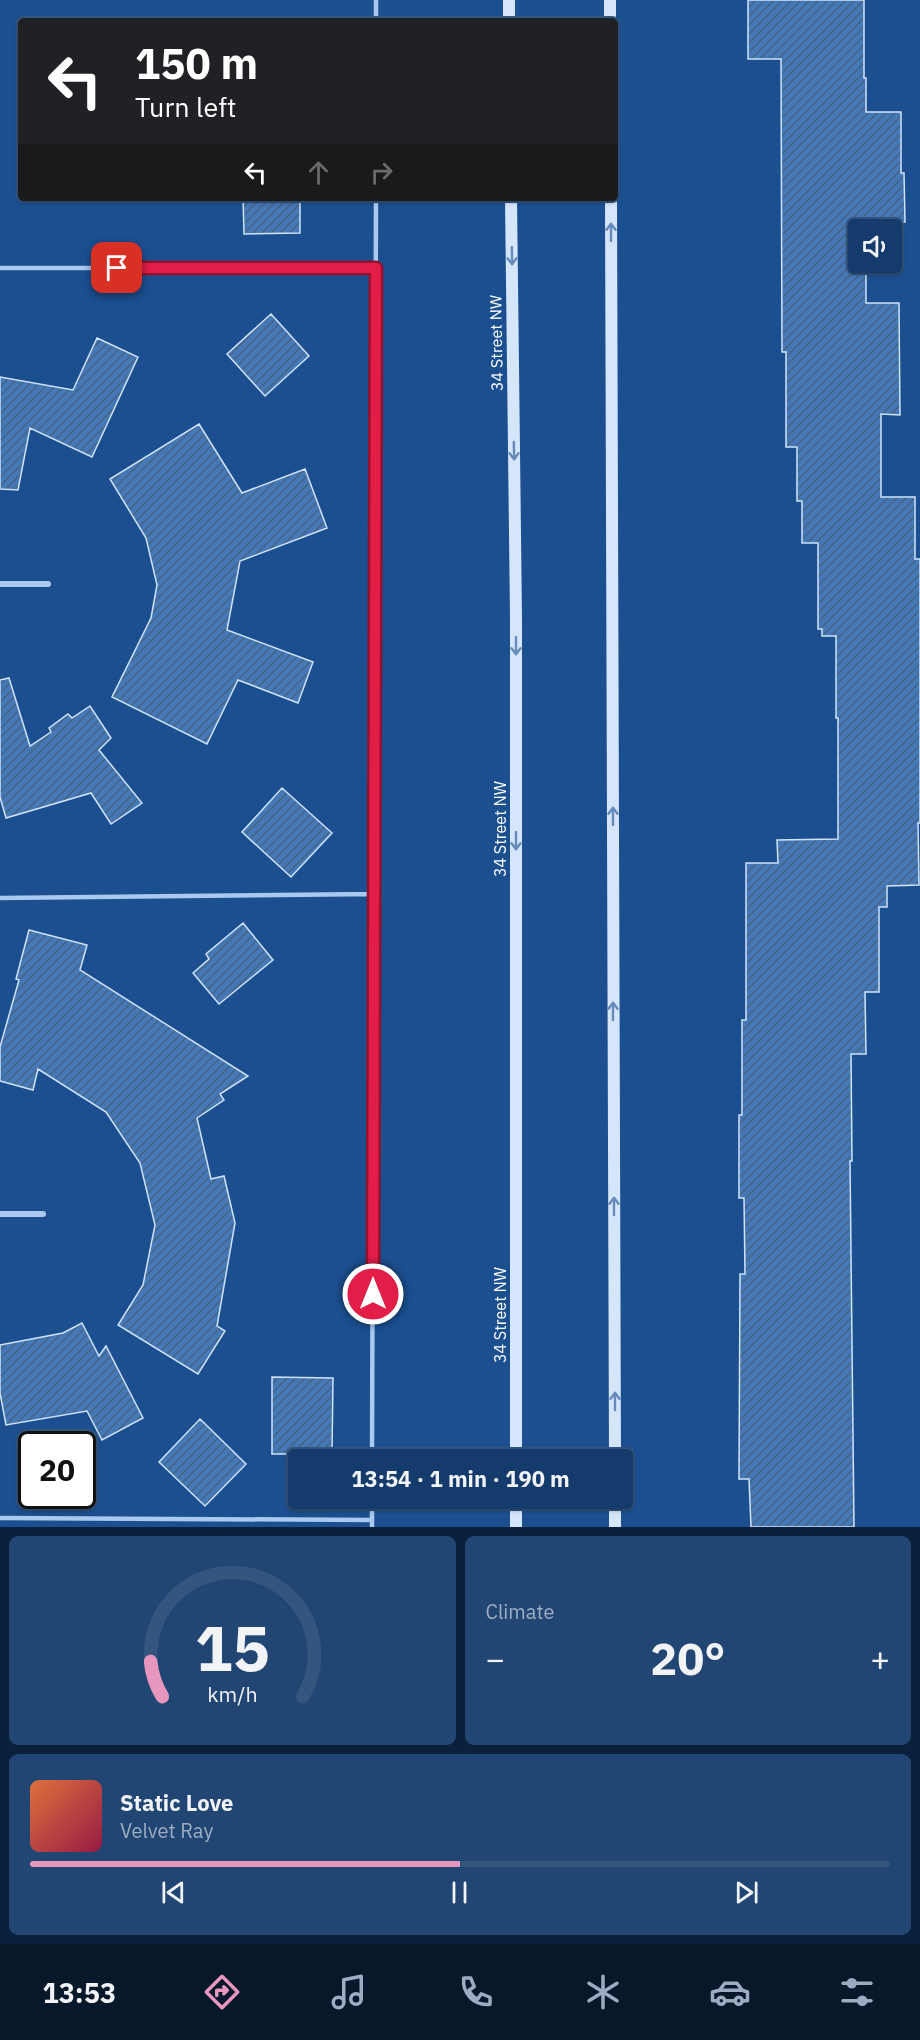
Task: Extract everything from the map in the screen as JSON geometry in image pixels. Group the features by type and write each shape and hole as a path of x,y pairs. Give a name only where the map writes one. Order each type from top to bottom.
{"main road":[{"path":"508,0 509,18"},
{"path":"610,0 610,18"},
{"name":"34 Street NW","path":"511,201 516,618 516,1449"},
{"path":"611,201 615,1449"},
{"path":"516,1509 516,1527"},
{"path":"615,1509 615,1527"}],"street":[{"path":"0,584 48,584"},
{"path":"0,1214 43,1214"}],"lane":[{"path":"376,0 376,18"},
{"path":"372,1449 376,201"},
{"path":"0,268 376,268"},
{"path":"0,898 374,894"},
{"path":"372,1509 372,1527"},
{"path":"0,1518 372,1520"}],"building":[{"path":"748,0 864,0 866,112 901,112 901,173 904,173 905,222 902,222 902,219 848,219 848,273 866,273 866,303 899,303 900,415 881,414 881,497 915,497 915,559 920,559 919,885 887,886 887,907 879,907 879,992 865,992 866,1054 851,1054 854,1527 751,1527 749,1479 739,1479 740,1274 745,1274 744,1198 739,1198 739,1115 742,1115 742,1020 746,1020 746,863 778,863 777,840 838,839 836,636 822,636 822,629 818,629 818,543 802,543 802,501 797,501 797,447 786,447 786,352 782,352 781,59 748,59"},
{"path":"243,201 300,201 300,233 244,234"},
{"path":"271,314 309,356 265,396 227,354"},
{"path":"97,338 138,357 92,457 30,428 18,490 0,489 0,377 73,390"},
{"path":"199,424 242,493 305,469 327,528 240,561 227,630 313,662 298,703 238,680 207,744 112,697 151,618 157,585 146,538 110,479"},
{"path":"9,678 30,746 51,732 49,728 68,714 72,718 90,706 111,738 99,750 142,803 111,824 91,793 6,818 0,797 0,680"},
{"path":"282,788 332,833 291,877 242,832"},
{"path":"243,923 273,960 219,1004 193,973 209,959 206,954"},
{"path":"29,930 87,945 80,970 248,1076 220,1094 224,1100 197,1118 211,1179 224,1176 235,1223 217,1326 225,1331 198,1374 118,1325 143,1285 155,1225 140,1163 106,1112 38,1069 33,1090 0,1081 0,1047 19,980 16,979"},
{"path":"82,1323 99,1356 106,1346 143,1418 102,1440 87,1411 6,1425 0,1393 0,1345 63,1333"},
{"path":"272,1377 333,1378 332,1449 288,1449 288,1454 272,1454"},
{"path":"200,1419 246,1464 205,1506 159,1462"}],"route":[{"path":"117,268 376,268 373,1294"}]}
